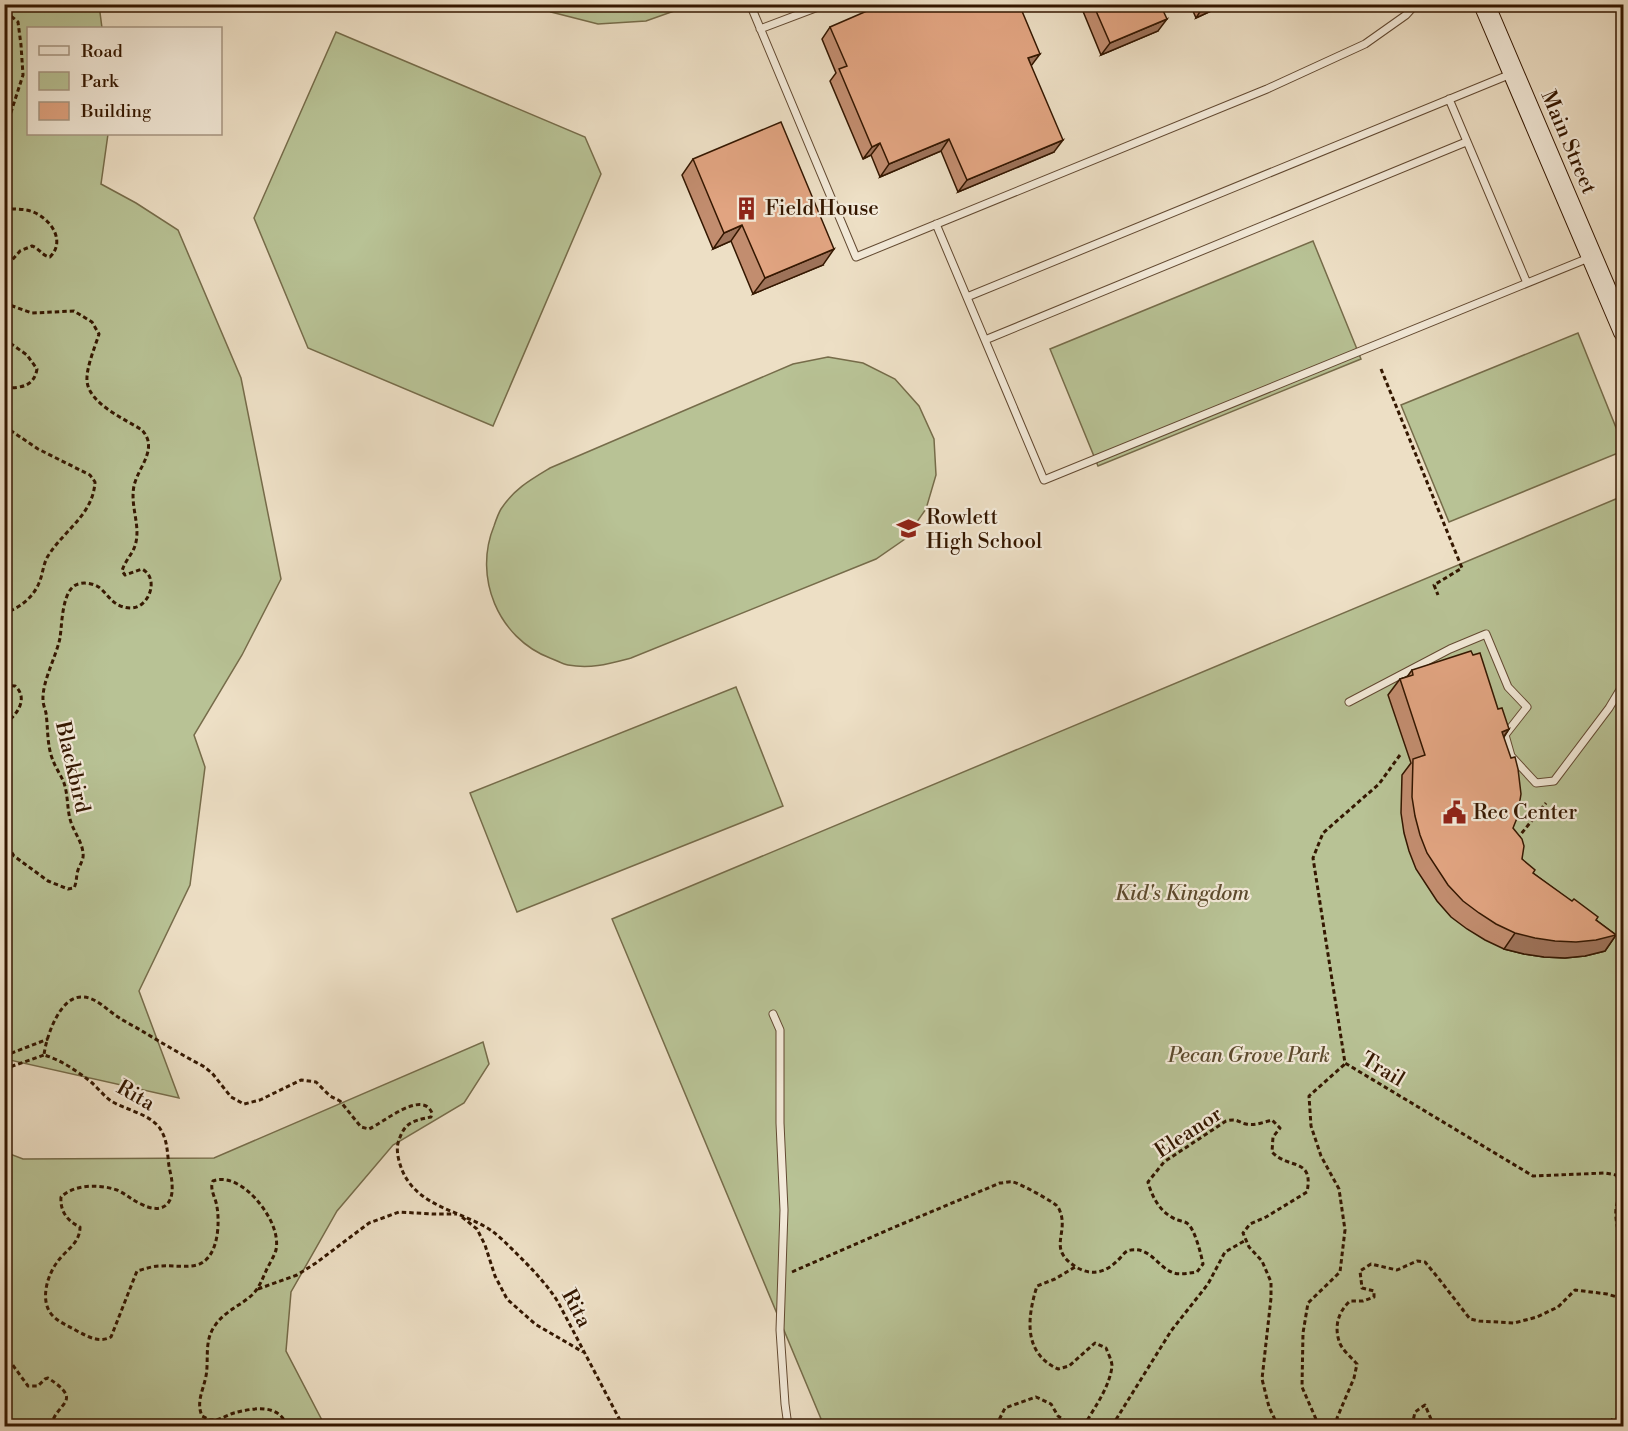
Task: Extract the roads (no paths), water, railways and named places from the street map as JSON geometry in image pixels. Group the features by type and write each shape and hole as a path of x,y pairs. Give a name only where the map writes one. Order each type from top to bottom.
{"street":[{"name":"Main Street","path":"1485,4 1592,257 1616,293 1623,332"}],"lane":[{"path":"750,4 856,257 1267,89 1365,44 1406,15 1416,4"},
{"path":"760,29 826,4"},
{"path":"967,297 1513,73"},
{"path":"1449,99 1527,283"},
{"path":"985,340 1466,142"},
{"path":"936,224 1044,480 1592,257"},
{"path":"1348,702 1450,649 1486,634 1508,687 1527,707 1505,735 1511,756 1536,783 1554,781 1609,708 1623,684"},
{"path":"773,1014 780,1030 780,1123 784,1210 780,1330 788,1426"}],"place":[{"name":"Field House","path":"747,208"},
{"name":"Rowlett High School","path":"908,529"},
{"name":"Rec Center","path":"1455,812"}],"park label":[{"name":"Kid's Kingdom","path":"1182,893"},
{"name":"Pecan Grove Park","path":"1249,1055"}]}
